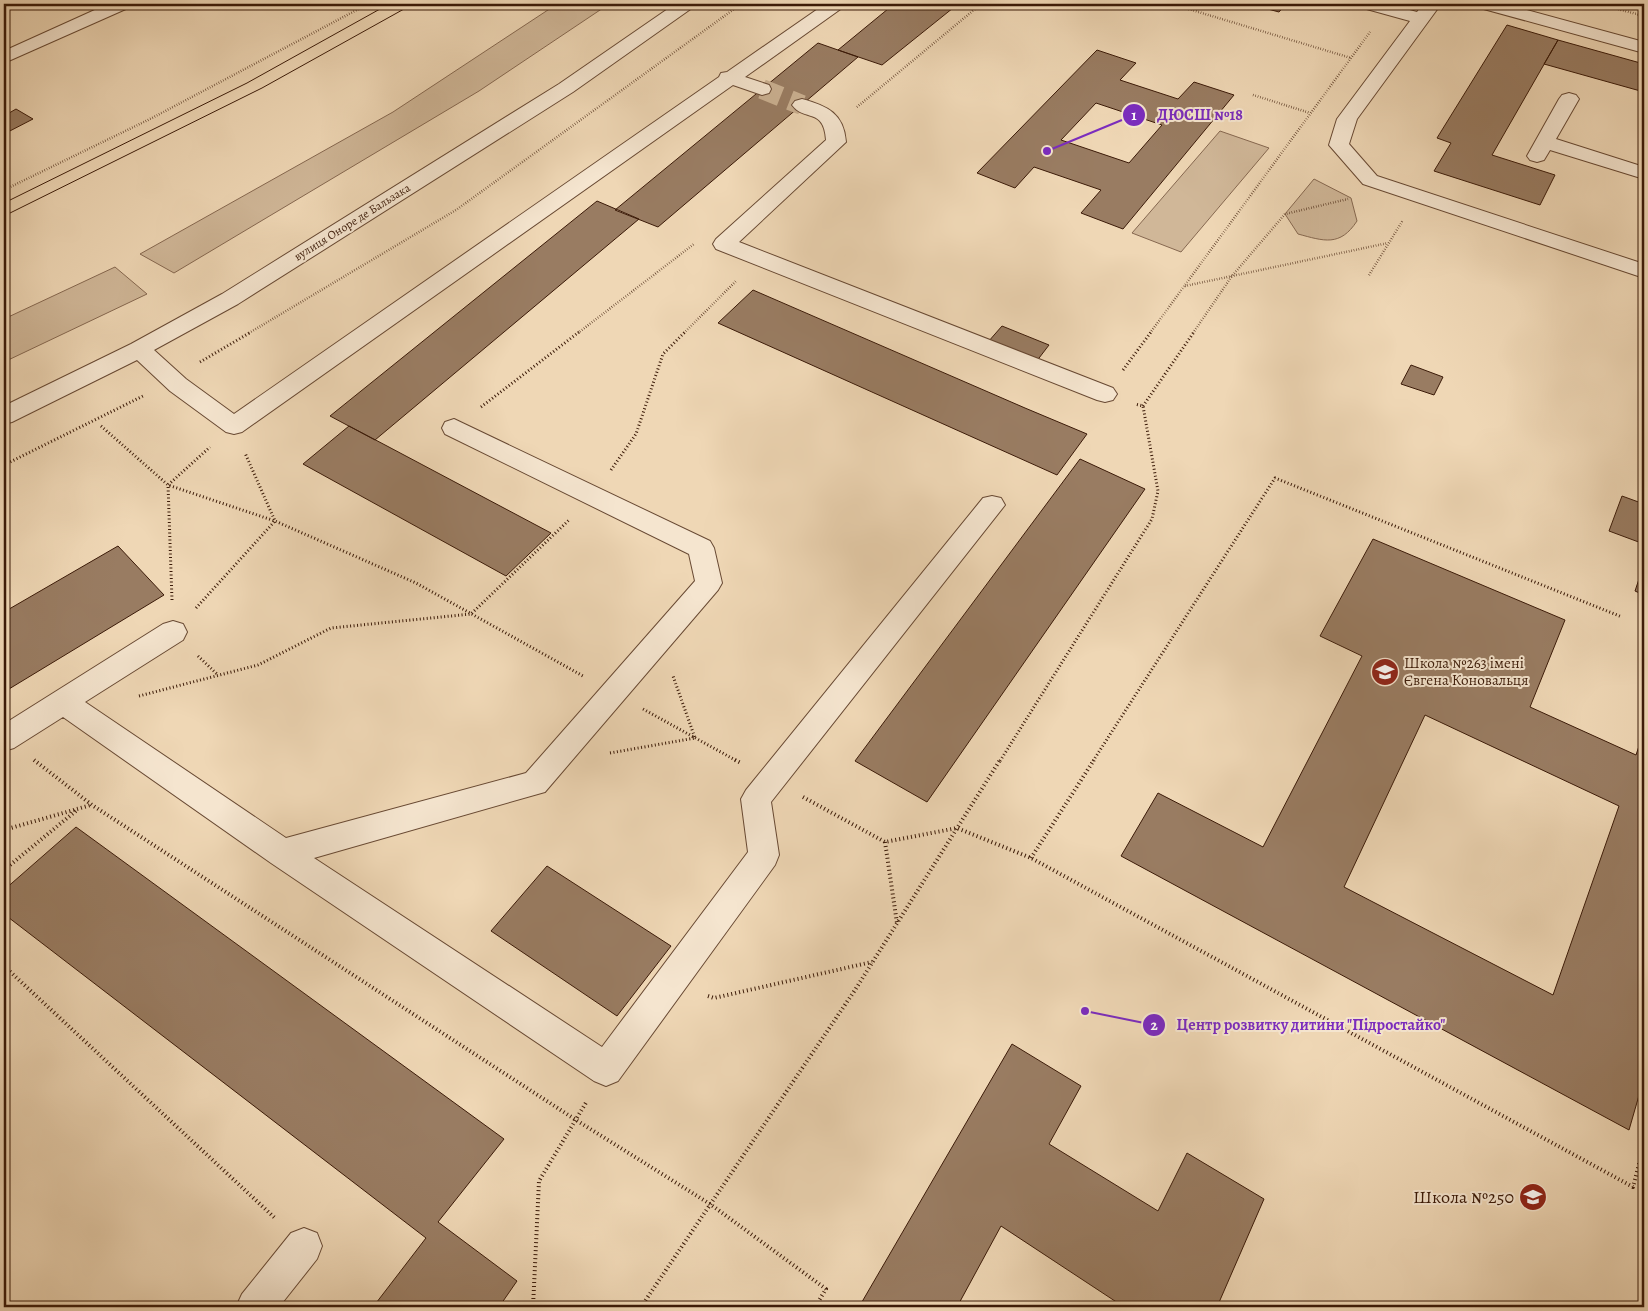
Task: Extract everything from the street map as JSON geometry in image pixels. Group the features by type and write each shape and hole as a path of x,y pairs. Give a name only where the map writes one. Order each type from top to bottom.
{"street":[{"path":"4,58 122,4"},
{"name":"вулиця Оноре де Бальзака","path":"4,416 139,349 230,299 566,88 686,4"},
{"path":"139,349 172,379 234,426 728,77 836,4"},
{"path":"1369,4 1387,9 1426,11"},
{"path":"1486,4 1644,48"},
{"path":"1426,11 1346,119 1339,145 1370,180 1644,271"},
{"path":"728,77 762,89"},
{"path":"1569,99 1541,148 1644,173"},
{"path":"802,105 827,115 836,127 836,142 724,244 1105,394"},
{"path":"282,853 534,783 708,583 701,548 454,428"},
{"path":"62,701 282,853 606,1069 764,855 756,799 992,505"},
{"path":"5,738 173,632"},
{"path":"255,1307 304,1246"}],"path":[{"path":"4,190 152,118 335,24 368,4"},
{"path":"4,465 148,393 456,210 741,4"},
{"path":"834,124 982,4"},
{"path":"1172,4 1385,68"},
{"path":"1599,4 1644,16"},
{"path":"1143,406 1105,394 1387,9"},
{"path":"1253,95 1344,126"},
{"path":"640,1307 873,962 1152,519 1158,491 1143,406 1232,276 1285,214 1393,188"},
{"path":"1369,275 1418,196"},
{"path":"454,428 696,243 724,244"},
{"path":"1184,286 1388,243"},
{"path":"134,697 258,665 331,628 471,614 594,496 636,434 663,354 760,258"},
{"path":"101,426 168,485 275,521 416,583 885,842 957,828 1031,858 1633,1187 1644,1145"},
{"path":"168,485 234,426 275,521"},
{"path":"1031,858 1275,478 1622,617"},
{"path":"168,485 173,632"},
{"path":"173,632 275,521"},
{"path":"660,639 695,738"},
{"path":"5,738 92,805 576,1120 710,1204 826,1289 815,1307"},
{"path":"609,753 695,738"},
{"path":"4,830 92,805"},
{"path":"4,870 77,810"},
{"path":"885,842 897,924"},
{"path":"670,982 714,998 873,962"},
{"path":"4,966 304,1246"},
{"path":"533,1307 539,1181 606,1069"}],"shaded area":[{"path":"557,4 609,4 479,91 174,273 140,254 393,112"},
{"path":"1220,131 1269,148 1181,252 1132,233"},
{"path":"1314,179 1351,198 1357,221 1351,229 1338,238 1324,240 1298,234 1285,214"},
{"path":"115,267 147,294 4,362 4,319"}],"building":[{"path":"894,4 958,4 882,65 838,50"},
{"path":"1249,4 1286,4 1279,12"},
{"path":"1507,25 1558,40 1492,155 1555,175 1540,205 1434,171 1451,143 1437,138"},
{"path":"1558,40 1644,64 1644,92 1544,64"},
{"path":"818,43 858,57 658,227 615,210"},
{"path":"1097,50 1136,63 1120,80 1178,99 1194,82 1234,95 1123,229 1081,213 1101,190 1034,167 1015,188 977,173","holes":["1096,103 1162,125 1129,163 1061,140"]},
{"path":"16,109 33,119 4,134 4,116"},
{"path":"597,201 639,219 375,440 330,416"},
{"path":"753,290 1087,434 1057,475 718,323"},
{"path":"1002,326 1049,345 1036,362 988,342"},
{"path":"1411,365 1443,377 1434,395 1401,384"},
{"path":"349,426 551,533 506,576 303,464"},
{"path":"1080,459 1145,489 927,802 855,761"},
{"path":"1622,496 1644,504 1644,544 1609,531"},
{"path":"1373,539 1565,620 1530,707 1636,755 1644,731 1644,1078 1629,1130 1121,856 1158,793 1263,847 1362,656 1320,636","holes":["1425,715 1619,806 1553,995 1344,887"]},
{"path":"118,546 164,595 4,692 4,612"},
{"path":"1644,564 1644,595 1635,591"},
{"path":"76,827 504,1139 438,1222 517,1281 499,1307 373,1307 426,1238 4,914 4,890"},
{"path":"547,866 671,946 617,1016 491,931"},
{"path":"1012,1044 1081,1086 1049,1144 1158,1211 1187,1153 1264,1199 1217,1307 1124,1307 1001,1226 957,1307 859,1307"}],"tunnel":[{"path":"762,89 802,105"}],"tram line":[{"path":"4,203 247,83 389,4"},
{"path":"4,216 262,88 413,4"}],"place":[{"name":"ДЮСШ №18","path":"1047,151"},
{"name":"Школа №263 імені Євгена Коновальця","path":"1385,672"},
{"name":"Центр розвитку дитини \"Підростайко\"","path":"1085,1011"},
{"name":"Школа №250","path":"1533,1197"}]}
